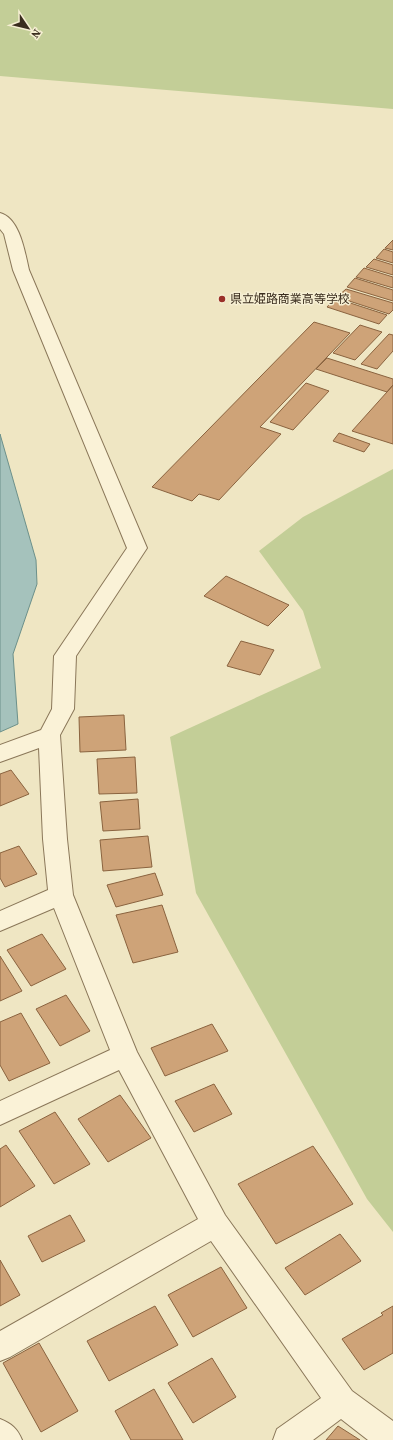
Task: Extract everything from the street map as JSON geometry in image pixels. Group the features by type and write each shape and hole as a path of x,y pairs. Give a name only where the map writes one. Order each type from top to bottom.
{"street":[{"path":"0,218 12,234 21,270 137,548 65,656 63,709 49,735 55,839 61,895 125,1055 215,1224 341,1401 393,1440"},
{"path":"0,754 49,735"},
{"path":"0,922 61,895"},
{"path":"0,1114 125,1055"},
{"path":"0,1347 215,1224"},
{"path":"288,1440 341,1401"},
{"path":"0,1434 7,1440"}],"green space":[{"path":"0,0 393,0 393,109 0,76"},
{"path":"393,469 393,1232 367,1199 196,893 170,737 321,668 303,611 259,551 303,517"}],"water":[{"path":"0,434 36,560 37,584 13,654 18,724 0,732"}],"building":[{"path":"393,240 393,250 385,248"},
{"path":"384,249 393,252 393,263 376,258"},
{"path":"374,259 393,265 393,275 366,267"},
{"path":"364,268 393,277 393,288 356,277"},
{"path":"355,278 393,290 393,301 347,287"},
{"path":"346,289 393,303 393,310 389,314 337,297"},
{"path":"335,298 387,315 379,324 327,307"},
{"path":"314,322 350,333 260,427 281,434 219,500 199,494 192,501 152,487"},
{"path":"360,325 382,332 355,360 333,353"},
{"path":"389,334 393,335 393,351 377,369 361,364"},
{"path":"327,358 393,379 393,385 387,392 316,369"},
{"path":"306,383 329,391 293,430 270,422"},
{"path":"393,385 393,444 352,431 387,392"},
{"path":"339,433 370,444 364,452 333,441"},
{"path":"226,576 289,605 268,626 204,596"},
{"path":"241,641 274,650 260,675 227,666"},
{"path":"124,715 126,750 80,752 79,717"},
{"path":"135,757 137,793 99,794 97,759"},
{"path":"11,770 29,794 0,806 0,774"},
{"path":"138,799 140,829 103,831 100,802"},
{"path":"148,836 152,867 103,871 100,840"},
{"path":"19,846 37,874 5,887 0,878 0,853"},
{"path":"155,873 163,895 116,907 107,885"},
{"path":"162,905 178,952 133,963 116,915"},
{"path":"42,934 66,969 31,986 7,950"},
{"path":"0,956 22,991 0,1001"},
{"path":"66,995 90,1031 60,1046 36,1009"},
{"path":"21,1013 50,1063 9,1081 0,1065 0,1022"},
{"path":"212,1024 228,1051 165,1076 151,1048"},
{"path":"214,1084 232,1114 194,1132 175,1101"},
{"path":"120,1095 151,1138 108,1162 78,1119"},
{"path":"55,1112 90,1164 54,1184 19,1131"},
{"path":"6,1145 35,1186 0,1207 0,1149"},
{"path":"313,1146 353,1204 276,1244 238,1184"},
{"path":"70,1215 85,1241 42,1262 28,1236"},
{"path":"340,1234 361,1261 305,1295 285,1268"},
{"path":"0,1260 20,1295 0,1306"},
{"path":"221,1267 247,1308 193,1337 168,1295"},
{"path":"155,1306 178,1345 109,1381 87,1341"},
{"path":"393,1306 393,1353 364,1370 342,1339 383,1315 381,1313"},
{"path":"39,1343 78,1411 41,1432 3,1363"},
{"path":"212,1358 236,1397 193,1423 168,1383"},
{"path":"154,1389 183,1440 131,1440 115,1411"},
{"path":"338,1426 360,1440 326,1440"}],"place":[{"name":"県立姫路商業高等学校","path":"222,299"}]}
